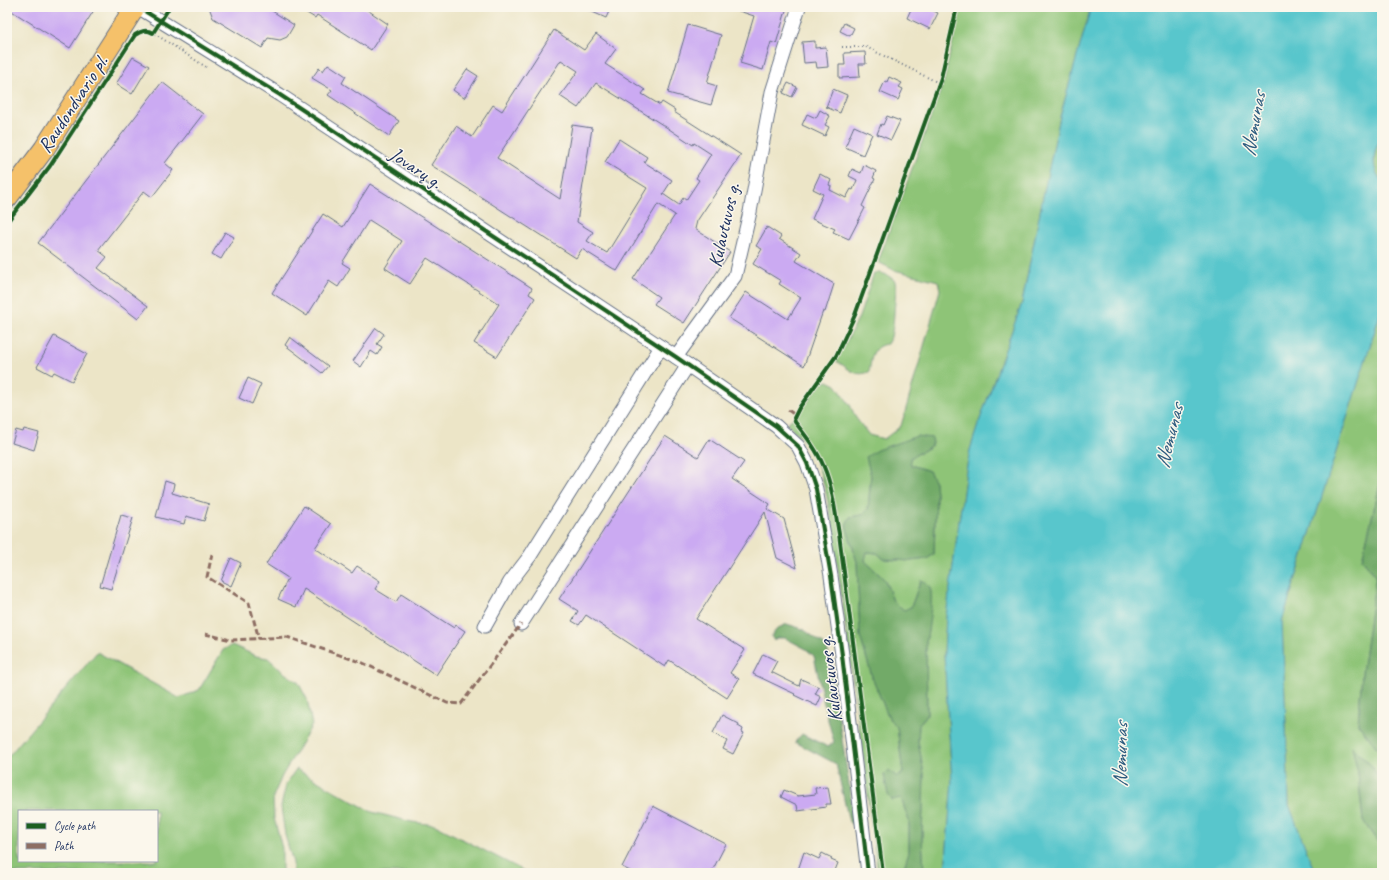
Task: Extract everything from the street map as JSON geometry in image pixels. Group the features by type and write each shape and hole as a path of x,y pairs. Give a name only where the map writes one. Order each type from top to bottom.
{"main road":[{"name":"Raudondvario pl.","path":"7,198 44,149 137,7"}],"street":[{"name":"Jovarų g.","path":"137,7 280,95 676,357"},
{"name":"Kulautuvos g.","path":"799,7 772,92 750,212 735,276 676,357 784,432 803,453 810,469 816,489 832,581 868,873"},
{"path":"485,626 510,582 530,556 661,347"},
{"path":"521,624 688,365"}],"path":[{"path":"154,33 206,67"},
{"path":"842,47 866,47 939,83"},
{"path":"937,90 941,78"}],"green space":[{"path":"961,7 1091,7 1060,117 1022,303 978,425 970,450 966,471 946,617 944,653 952,781 945,873 924,873 922,837 924,774 918,741 919,724 927,715 926,642 928,630 921,580 911,607 904,611 893,601 885,580 865,561 866,552 877,553 884,559 910,561 927,559 934,554 935,482 929,471 911,465 910,458 933,444 932,438 871,476 868,509 862,515 850,517 846,525 857,562 860,636 873,680 890,720 897,727 903,773 897,777 901,798 909,821 909,852 902,873 878,873 832,523 826,492 817,463 811,451 800,437 786,424 798,414 821,383 828,381 836,385 850,405 856,418 869,435 884,439 901,426 940,290 938,281 894,270 878,262 943,83"},
{"path":"1382,137 1382,181 1378,176 1374,165 1374,159"},
{"path":"874,273 885,274 895,281 896,289 893,326 891,337 887,344 878,347 875,350 869,372 859,374 851,371 836,361 859,317"},
{"path":"1382,308 1382,476 1362,559 1376,576 1362,673 1358,724 1382,754 1382,784 1372,766 1353,748 1358,773 1363,821 1382,848 1382,873 1315,873 1289,805 1282,621"},
{"path":"917,436 932,438 933,444 910,458 911,465 929,471 935,482 934,554 927,559 911,561 884,559 877,553 867,552 865,561 885,580 893,601 904,610 911,607 921,580 928,585 931,592 926,642 927,715 919,724 918,741 924,774 922,837 924,873 902,873 909,852 909,821 901,798 892,800 888,795 884,775 889,770 897,777 903,773 897,727 890,720 873,680 860,636 857,562 846,525 850,517 862,515 868,509 871,476 866,457 877,450"},
{"path":"1382,476 1382,754 1358,724 1362,673 1376,576 1362,559"},
{"path":"787,624 803,629 826,646 829,655 855,823 851,824 849,822 836,764 795,742 802,734 828,747 834,742 825,709 814,656 806,649 785,638 776,638 774,641 771,636 778,628"},
{"path":"232,645 256,656 268,658 283,672 298,682 307,699 312,725 282,776 273,797 274,818 282,848 282,873 7,873 7,758 97,652 179,698 199,690 223,650"},
{"path":"1352,747 1372,766 1382,784 1382,848 1363,821 1358,773"},
{"path":"296,769 372,812 412,822 435,825 528,873 293,873 293,863 285,835 281,807 286,784"}],"water":[{"name":"Nemunas","path":"1091,7 1382,7 1382,137 1375,153 1374,165 1378,176 1382,181 1382,308 1282,621 1289,805 1315,873 945,873 952,781 944,653 946,617 966,471 970,450 978,425 1022,303 1060,117"}],"building":[{"path":"7,7 96,7 70,48"},
{"path":"209,7 266,7 294,25 287,37 280,40 268,38 262,48 213,18"},
{"path":"297,7 363,7 388,24 371,50 317,15 315,18"},
{"path":"581,7 611,7 606,18"},
{"path":"733,7 787,7 776,44 771,42 763,70 740,63 754,16 733,9"},
{"path":"912,7 925,7 938,13 930,29 907,18"},
{"path":"844,23 854,28 850,36 840,31"},
{"path":"688,25 721,35 707,83 717,86 711,105 668,93"},
{"path":"554,30 584,50 596,34 616,49 605,64 645,90 642,94 660,105 662,102 675,110 674,112 741,155 697,221 695,229 730,252 684,323 654,304 659,297 633,279 675,215 658,204 617,271 582,249 576,258 431,165 456,126 472,137 493,105 502,111","holes":["561,60 578,71 560,96 578,108 596,83 693,145 694,143 711,154 696,178 699,180 686,200 683,198 679,205 663,194 672,180 644,162 647,157 619,139 605,162 647,188 607,253 587,241 593,232 577,222 592,128 572,125 560,199 497,158"]},
{"path":"815,41 815,48 826,47 828,67 817,68 816,62 804,63 802,42"},
{"path":"865,52 866,64 859,64 860,77 839,78 839,65 845,65 844,53"},
{"path":"133,57 149,66 132,94 116,84"},
{"path":"328,64 346,76 342,83 399,121 389,136 328,95 332,90 312,78 319,68 323,71"},
{"path":"467,69 478,76 464,98 453,90"},
{"path":"889,77 902,83 899,87 903,89 898,100 880,92 885,81 887,82"},
{"path":"162,82 203,114 165,163 173,170 152,197 144,191 98,250 107,257 98,268 148,306 138,319 38,243"},
{"path":"788,83 797,87 792,97 783,93"},
{"path":"833,89 847,95 840,113 826,107"},
{"path":"820,110 830,116 825,125 829,127 825,136 802,125 807,114 816,118"},
{"path":"887,116 900,121 891,140 877,134 881,124 883,125"},
{"path":"854,126 872,134 863,155 845,147"},
{"path":"864,165 876,171 873,178 875,179 862,206 865,208 849,239 833,232 835,229 812,219 823,194 813,189 820,174 831,180 829,185 831,186 830,190 846,198 851,189 853,190 857,180 849,176 852,169 861,173"},
{"path":"370,184 532,288 529,294 535,298 497,357 474,343 499,304 427,258 410,284 385,268 402,241 369,220 342,263 350,268 338,287 329,281 307,316 272,293 323,214 343,227"},
{"path":"767,227 781,236 779,239 801,253 796,261 834,284 804,366 729,318 746,292 788,319 801,298 779,284 781,281 753,264 762,249 756,246"},
{"path":"225,232 234,237 221,259 212,254"},
{"path":"376,328 384,334 377,344 382,347 377,355 371,351 361,367 353,361"},
{"path":"54,336 87,354 72,381 54,372 52,375 37,367"},
{"path":"290,337 328,366 322,373 285,345"},
{"path":"248,378 261,384 252,404 239,398"},
{"path":"24,429 39,433 34,450 12,443 16,430 23,432"},
{"path":"665,436 698,457 709,439 744,462 732,479 770,504 767,509 784,519 797,568 777,558 765,512 696,619 745,650 730,673 739,679 727,698 669,660 665,667 586,615 579,625 572,621 578,611 559,599"},
{"path":"165,481 174,484 172,493 209,504 204,521 186,516 184,524 156,517"},
{"path":"304,506 331,524 315,548 352,573 357,566 380,581 375,589 396,602 401,594 454,628 456,625 465,631 436,675 304,589 296,607 278,599 288,578 266,564"},
{"path":"121,515 133,518 111,589 100,586"},
{"path":"231,558 241,563 231,586 221,581"},
{"path":"763,654 777,661 771,672 799,686 801,679 819,687 815,694 821,697 817,706 753,674"},
{"path":"722,715 739,724 738,726 743,729 742,732 744,733 733,754 723,749 727,741 713,733"},
{"path":"828,787 831,804 826,804 826,807 798,811 797,805 781,797 784,790 798,796 816,794 815,788"},
{"path":"653,806 726,844 711,873 634,873 622,867"},
{"path":"804,852 819,859 822,853 832,858 831,860 838,863 834,873 797,873"}],"marked path":[{"path":"788,410 795,415"},
{"path":"212,554 207,577 249,603 259,639"},
{"path":"205,634 231,640 287,637 363,663 447,703 461,704 521,624"}],"cycle path":[{"path":"138,7 280,95 676,357 776,426 798,446 807,463 816,489 831,576 868,873"},
{"path":"7,222 50,166 135,35 144,31 153,33 169,8 168,7"},
{"path":"883,873 839,534 830,483 818,455 795,422 794,418 799,408 836,356 855,315 941,78 957,7"}]}
